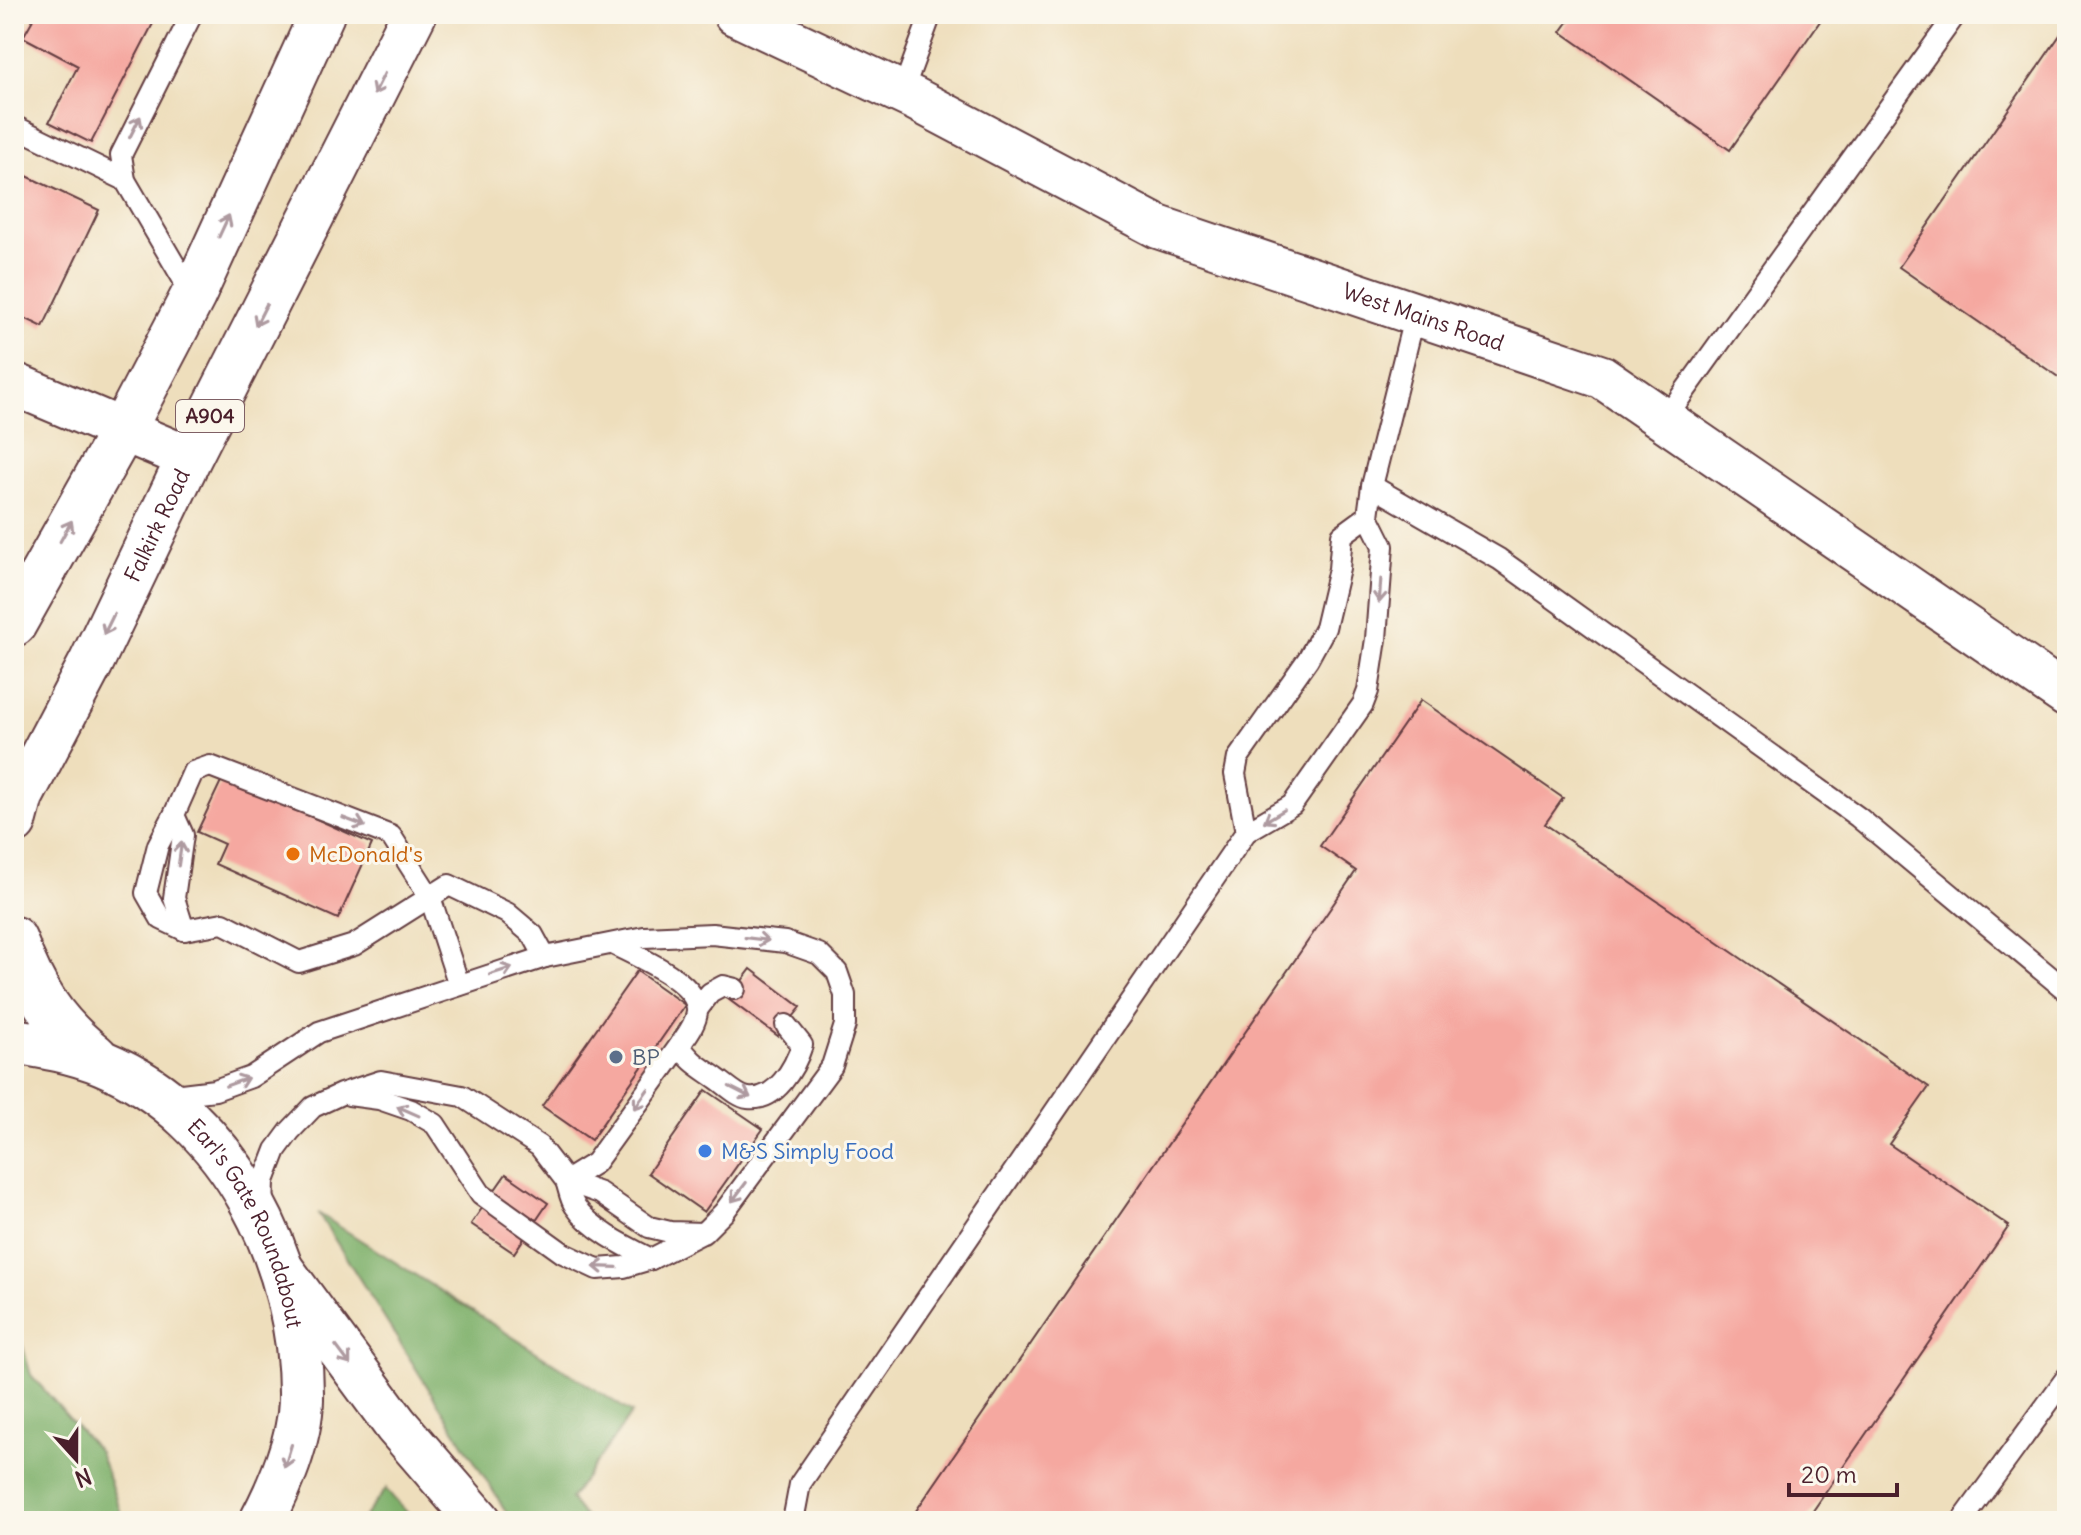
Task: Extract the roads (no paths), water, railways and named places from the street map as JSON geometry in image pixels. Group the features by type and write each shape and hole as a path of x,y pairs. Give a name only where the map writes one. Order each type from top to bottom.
{"main road":[{"path":"14,624 123,430 193,296 322,14"},
{"name":"Falkirk Road","path":"14,822 21,796 91,663 189,458 414,14"},
{"path":"14,939 41,1001 69,1036 103,1063"},
{"name":"Earl's Gate Roundabout","path":"14,1041 60,1049 103,1063 161,1097 207,1136 241,1181 281,1269 297,1341 301,1403 291,1450 262,1521"},
{"path":"281,1269 396,1425 479,1521"}],"street":[{"name":"West Mains Road","path":"735,14 902,93 1158,227 1602,377 2067,696"},
{"path":"14,384 189,458"}],"lane":[{"path":"192,14 121,155 125,180 193,296"},
{"path":"902,93 931,14"},
{"path":"1664,420 1956,14"},
{"path":"14,126 125,180"},
{"path":"793,1521 800,1484 1246,832 1292,805 1363,704 1376,639 1383,546 1368,516 1372,486 1415,314"},
{"path":"1372,486 1499,559 1858,817 2067,991"},
{"path":"1246,832 1235,774 1238,758 1308,659 1325,628 1339,569 1342,535 1368,516"},
{"path":"459,985 430,897 391,836 210,766 193,772 158,845 146,893 161,919 184,930 223,923 299,962 354,945 430,897 449,885 507,913 533,935 545,957"},
{"path":"174,815 183,835 174,898 184,930"},
{"path":"161,1097 215,1090 251,1077 319,1032 459,985 545,957 644,937 712,934 785,942 819,954 837,972 845,995 845,1025 832,1066 724,1212 703,1233 651,1259 624,1267 597,1269 563,1253 481,1194 435,1124 411,1110 379,1099 341,1094"},
{"path":"613,944 680,981 690,991 697,1010"},
{"path":"566,1181 595,1163 680,1045 692,1026 697,1010 710,993 723,986 735,989"},
{"path":"680,1045 686,1058 746,1098 762,1097 777,1088 797,1062 802,1045 786,1025"},
{"path":"263,1225 264,1181 276,1150 313,1107 381,1081 462,1096 539,1146 566,1181 574,1205 586,1218 618,1242 651,1259"},
{"path":"566,1181 600,1193 649,1227 670,1232 703,1233"},
{"path":"1962,1521 2067,1377"}],"place":[{"name":"McDonald's","path":"293,854"},
{"name":"BP","path":"616,1057"},
{"name":"M&S Simply Food","path":"705,1151"}]}
